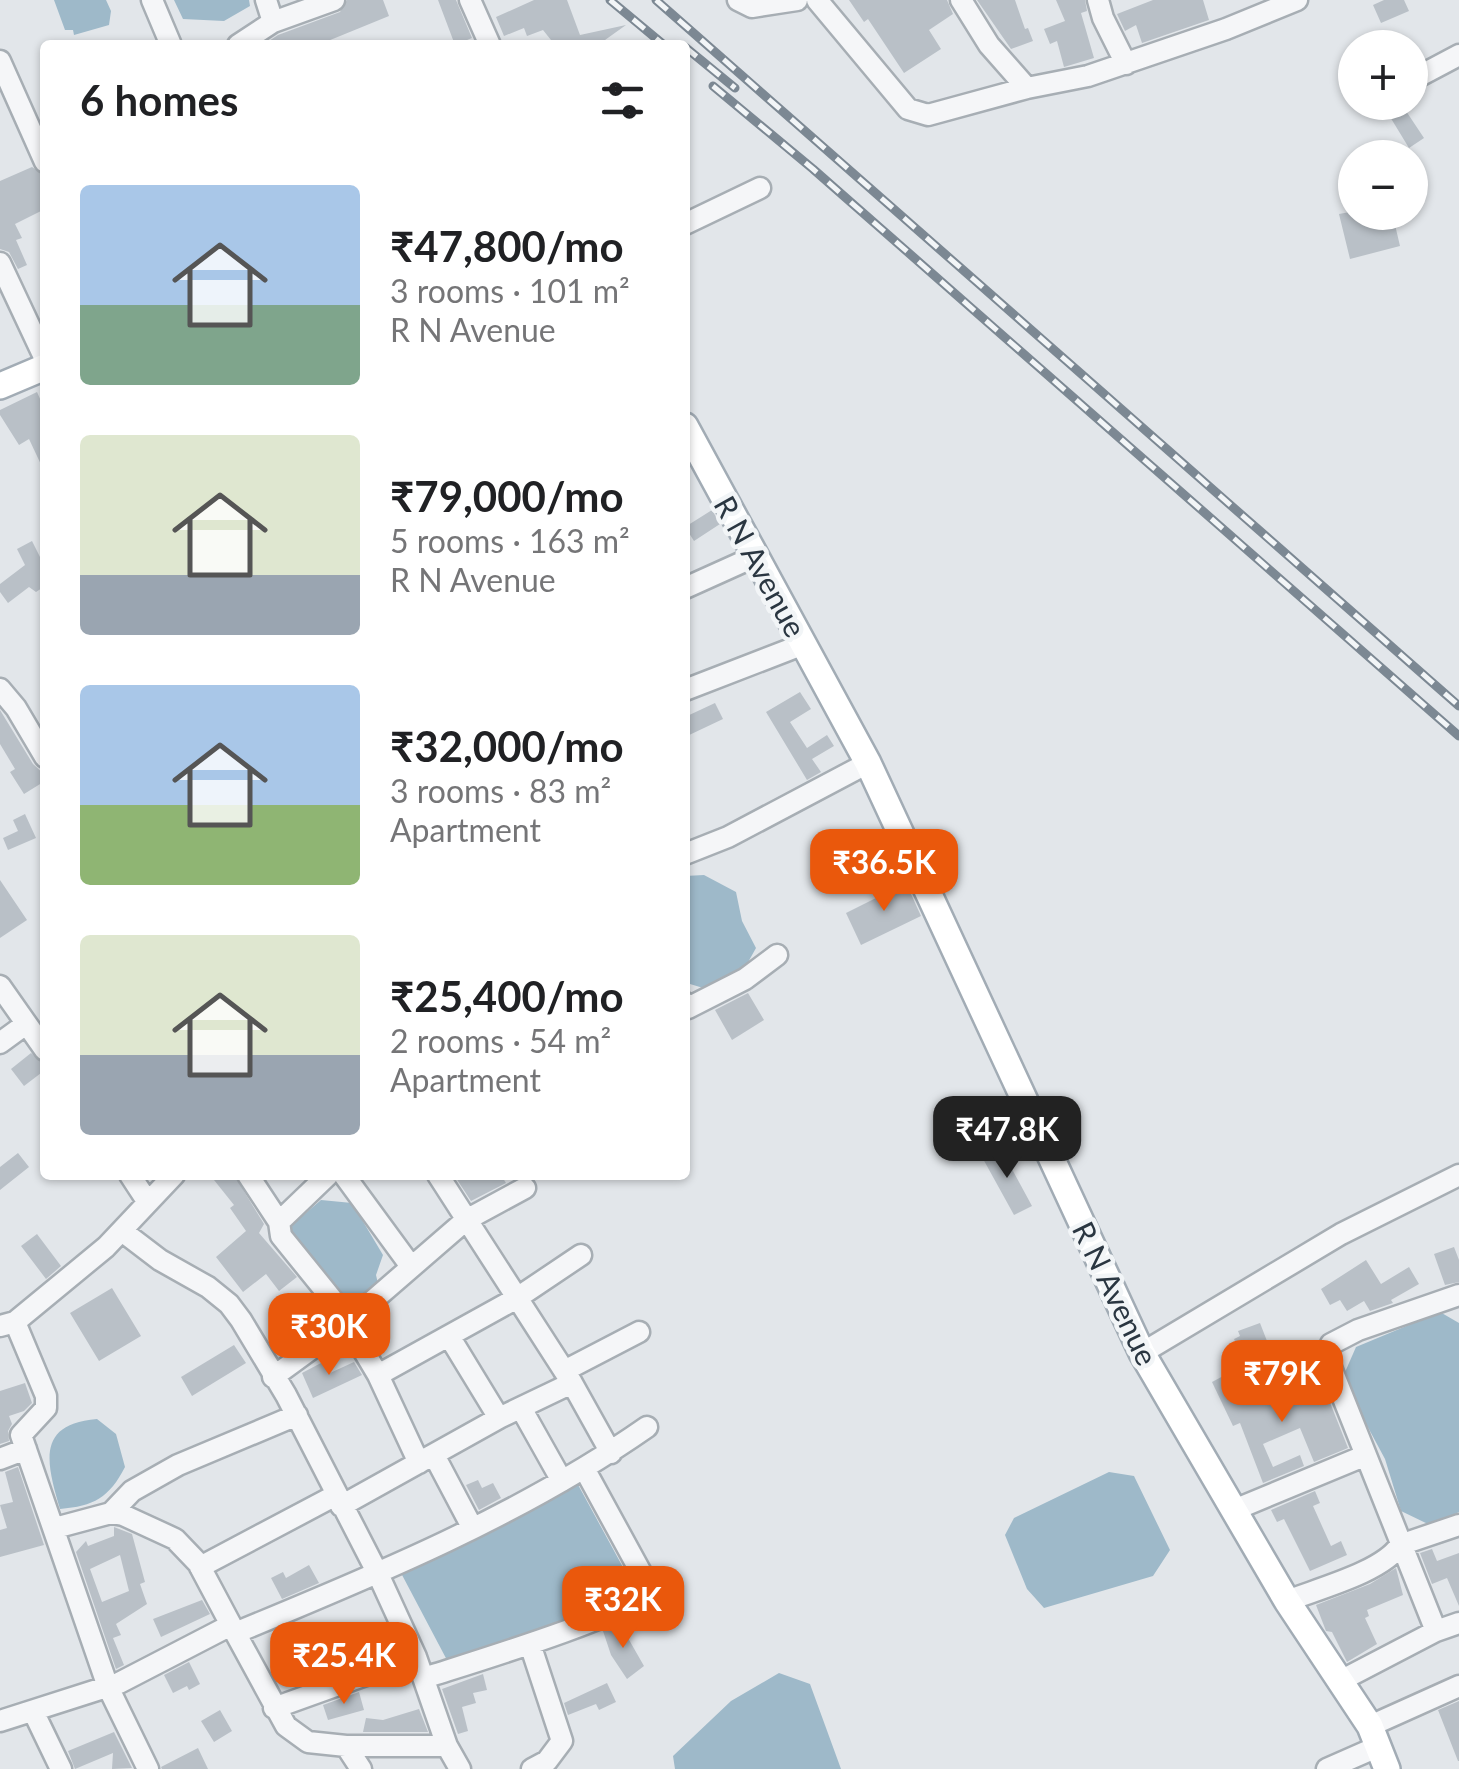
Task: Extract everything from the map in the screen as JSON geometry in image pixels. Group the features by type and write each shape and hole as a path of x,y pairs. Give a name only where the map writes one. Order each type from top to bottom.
{"main road":[{"path":"0,386 40,369"},
{"name":"R N Avenue","path":"690,435 868,763 1142,1353 1287,1602 1342,1680 1378,1747"}],"street":[{"path":"152,0 169,40"},
{"path":"266,0 273,22"},
{"path":"246,40 273,22 334,0"},
{"path":"470,0 488,40"},
{"path":"738,0 752,7 797,0"},
{"path":"817,0 908,110 928,115 1026,88 1088,76 1297,0"},
{"path":"961,0 989,44 1026,88"},
{"path":"1098,0 1126,64"},
{"path":"1428,71 1459,55"},
{"path":"0,61 40,151"},
{"path":"690,222 760,188"},
{"path":"0,263 40,348"},
{"path":"690,586 756,556"},
{"path":"690,688 804,644"},
{"path":"0,689 40,749"},
{"path":"690,852 728,837 868,763"},
{"path":"690,1007 745,978 776,955"},
{"path":"0,986 40,1043"},
{"path":"0,1043 26,1024"},
{"path":"1142,1353 1342,1234 1459,1175"},
{"path":"133,1180 147,1201"},
{"path":"148,1769 108,1686 21,1435 42,1416 46,1396 8,1324 106,1248 169,1180"},
{"path":"251,1180 279,1222 281,1236 336,1304 427,1459 472,1527"},
{"path":"279,1222 323,1180"},
{"path":"348,1180 410,1266"},
{"path":"441,1180 568,1377 611,1453"},
{"path":"273,1377 346,1324 466,1220 524,1188"},
{"path":"122,1230 228,1304 296,1415 378,1574 416,1657 447,1746 460,1769"},
{"path":"378,1375 516,1298 580,1255"},
{"path":"1436,1631 1328,1360 1332,1344 1358,1330 1459,1296"},
{"path":"200,1567 427,1459 521,1408 639,1332"},
{"path":"448,1336 499,1418"},
{"path":"521,1408 562,1481"},
{"path":"111,1513 132,1491 178,1466 296,1415"},
{"path":"0,1721 108,1686 233,1629 378,1574 584,1470 647,1427"},
{"path":"0,1459 26,1448"},
{"path":"1234,1510 1364,1456"},
{"path":"424,1678 530,1644 638,1600 646,1587 584,1470"},
{"path":"54,1528 111,1513 175,1539 200,1567 274,1708 286,1726 308,1742 447,1746"},
{"path":"1287,1602 1377,1565 1395,1554 1400,1545 1459,1525"},
{"path":"1342,1680 1459,1622"},
{"path":"530,1644 562,1741 548,1761 532,1769"},
{"path":"274,1708 416,1657"},
{"path":"1327,1769 1378,1747 1459,1686"},
{"path":"34,1713 61,1769"},
{"path":"346,1746 361,1769"}],"water":[{"path":"54,0 106,0 111,11 109,25 74,35 73,30 65,30"},
{"path":"174,0 249,0 250,6 224,21 183,19"},
{"path":"704,875 736,892 742,921 756,948 742,973 713,991 690,984 690,876"},
{"path":"321,1200 352,1203 383,1255 376,1275 380,1292 348,1319 286,1230"},
{"path":"1440,1312 1459,1323 1459,1512 1430,1525 1401,1511 1385,1459 1342,1379 1356,1347"},
{"path":"97,1419 116,1434 125,1467 99,1499 60,1509 50,1449 63,1429"},
{"path":"1109,1472 1134,1476 1170,1550 1153,1576 1044,1608 1027,1589 1005,1535 1014,1518"},
{"path":"576,1481 637,1593 545,1632 448,1662 401,1573 480,1537"},
{"path":"779,1673 810,1684 841,1769 675,1769 673,1756 731,1701"}],"building":[{"path":"347,0 383,0 389,16 330,40 270,40 278,35 340,12"},
{"path":"438,0 456,0 472,38 453,40"},
{"path":"534,0 567,0 580,35 626,25 605,40 551,40 543,30 527,36 524,28 504,36 496,17"},
{"path":"849,0 947,0 953,14 929,30 941,49 904,73 868,19 864,22"},
{"path":"977,0 1015,0 1033,41 1011,49"},
{"path":"1056,0 1085,0 1087,11 1081,13 1094,58 1064,67 1057,41 1050,44 1044,29 1065,21"},
{"path":"1153,0 1203,0 1209,20 1142,43 1136,25 1125,31 1117,14"},
{"path":"1384,0 1404,0 1409,11 1381,23 1373,5"},
{"path":"1392,120 1412,120 1424,138 1404,140"},
{"path":"32,167 40,173 40,212 15,224 22,238 16,240 27,265 18,269 9,252 0,249 0,181"},
{"path":"1343,230 1396,230 1400,246 1350,259"},
{"path":"37,392 40,462 29,439 19,445 0,410"},
{"path":"712,510 720,524 694,541 690,524"},
{"path":"32,541 40,557 40,589 36,592 29,587 8,603 0,592 0,584 25,565 17,549"},
{"path":"800,692 811,709 790,722 807,748 827,735 834,746 812,759 821,772 807,780 766,712"},
{"path":"715,703 723,719 690,735 690,715"},
{"path":"0,710 40,770 40,784 24,794 10,772 15,769 0,744"},
{"path":"25,814 36,838 8,850 3,838 18,831 13,820"},
{"path":"0,880 27,920 0,938"},
{"path":"906,883 921,916 861,945 846,913"},
{"path":"748,993 764,1020 732,1040 715,1010"},
{"path":"31,1053 40,1060 40,1074 24,1086 11,1069"},
{"path":"1000,1147 1032,1206 1014,1215 982,1157"},
{"path":"18,1153 29,1167 0,1190 0,1167"},
{"path":"214,1180 237,1180 264,1224 259,1233 297,1277 279,1291 266,1274 243,1292 216,1257 246,1231 230,1208 234,1205"},
{"path":"457,1180 506,1183 471,1201"},
{"path":"37,1234 61,1266 46,1279 21,1246"},
{"path":"1454,1247 1459,1260 1459,1282 1445,1285 1434,1254"},
{"path":"1366,1260 1381,1284 1409,1267 1419,1284 1391,1300 1393,1303 1370,1311 1364,1301 1347,1311 1340,1300 1330,1305 1321,1289"},
{"path":"112,1288 141,1336 99,1361 70,1313"},
{"path":"1260,1323 1266,1348 1242,1358 1234,1339 1240,1336 1238,1331"},
{"path":"234,1345 246,1363 192,1396 181,1377"},
{"path":"354,1362 362,1375 313,1398 302,1373 321,1363 330,1373"},
{"path":"1227,1374 1240,1398 1268,1385 1279,1411 1325,1390 1348,1448 1314,1462 1300,1428 1263,1444 1273,1467 1300,1455 1304,1466 1263,1483 1240,1423 1233,1426 1212,1382"},
{"path":"25,1383 32,1403 24,1411 9,1416 9,1441 0,1444 0,1391"},
{"path":"18,1467 44,1545 0,1557 0,1530 7,1528 0,1505 13,1502 5,1472"},
{"path":"478,1480 482,1488 493,1483 501,1498 479,1510 466,1485"},
{"path":"1315,1491 1320,1503 1313,1506 1331,1546 1341,1541 1347,1555 1310,1571 1284,1519 1277,1522 1271,1510"},
{"path":"114,1527 132,1534 147,1604 116,1624 121,1635 113,1638 124,1665 116,1669 76,1552 86,1541 88,1546 114,1536","holes":["120,1555 129,1591 102,1602 90,1569"]},
{"path":"1432,1549 1437,1561 1459,1553 1459,1606 1447,1578 1432,1584 1420,1553"},
{"path":"309,1565 319,1583 282,1599 271,1578 283,1572 286,1578"},
{"path":"1396,1568 1403,1595 1367,1610 1369,1616 1365,1618 1377,1644 1347,1662 1332,1632 1326,1631 1316,1605 1370,1584"},
{"path":"202,1600 210,1614 161,1637 153,1619"},
{"path":"620,1624 644,1666 627,1679 611,1655 603,1631"},
{"path":"189,1662 200,1684 173,1693 164,1675"},
{"path":"483,1674 487,1690 473,1693 476,1703 462,1707 468,1731 458,1734 442,1689"},
{"path":"607,1683 616,1702 599,1710 596,1704 568,1715 564,1703"},
{"path":"359,1692 364,1710 328,1720 323,1705"},
{"path":"1459,1701 1459,1761 1458,1761 1438,1710"},
{"path":"419,1709 428,1732 363,1732 366,1718 383,1720"},
{"path":"220,1710 232,1731 214,1742 201,1721"},
{"path":"114,1732 132,1768 112,1769 113,1753 75,1769 68,1751"},
{"path":"198,1748 208,1769 162,1769 161,1767"}],"railway":[{"path":"610,0 658,40"},
{"path":"656,0 1459,706"},
{"path":"690,51 735,88"},
{"path":"713,86 813,169 1459,736"}]}
